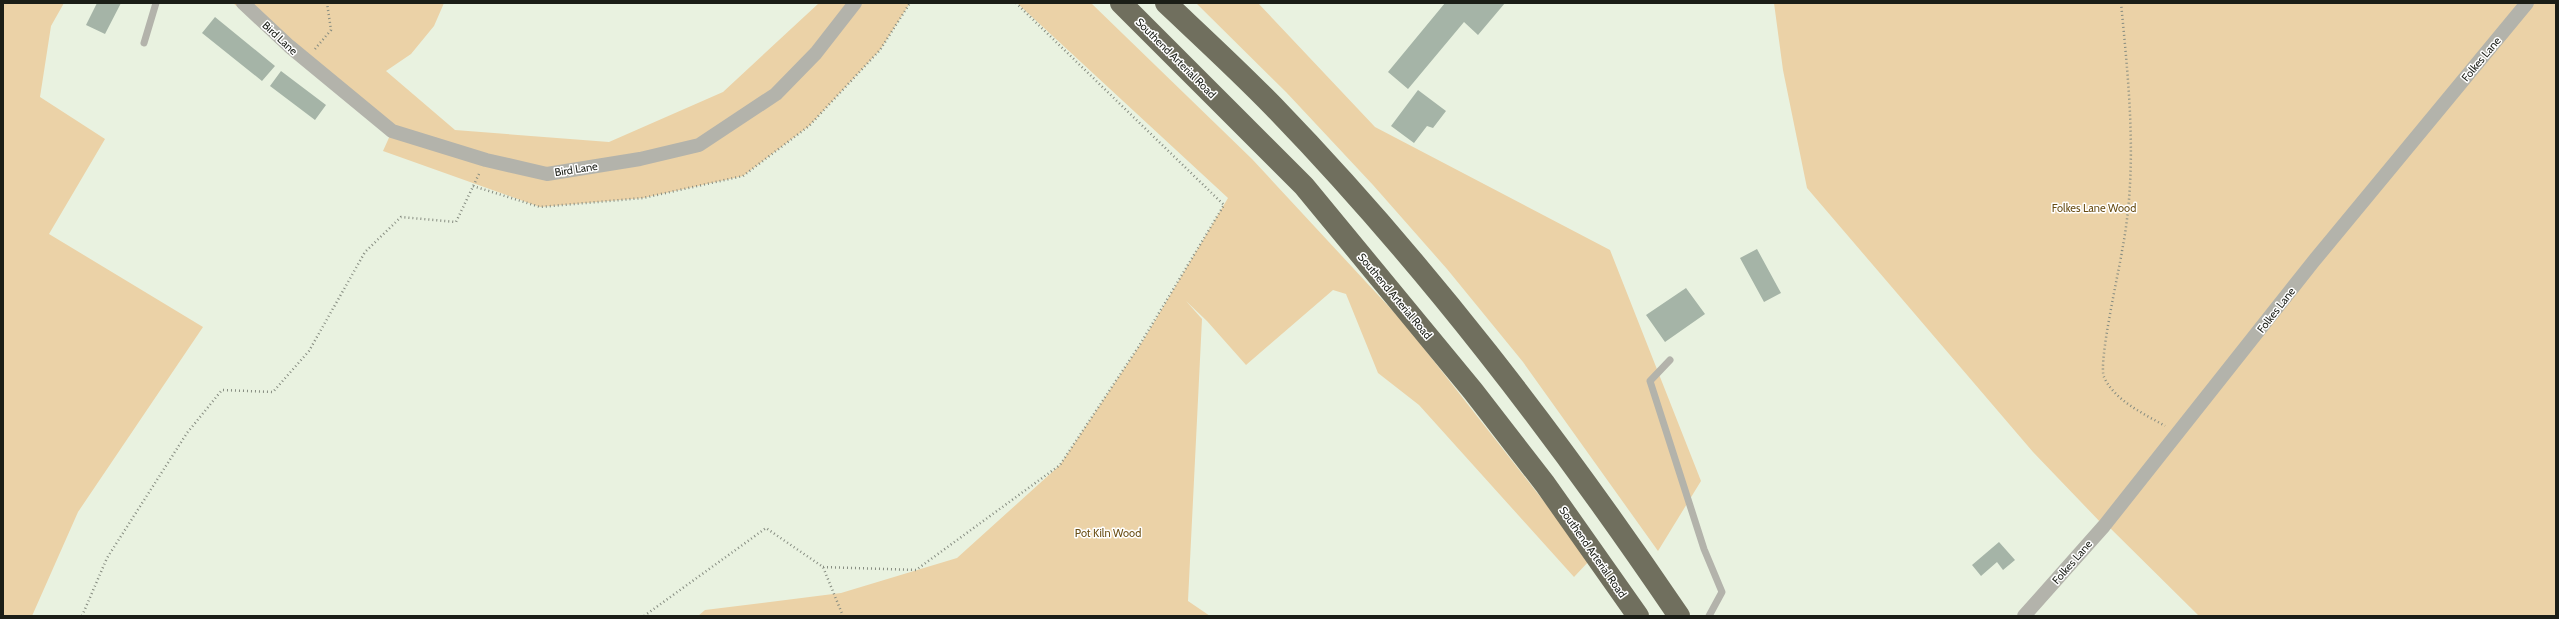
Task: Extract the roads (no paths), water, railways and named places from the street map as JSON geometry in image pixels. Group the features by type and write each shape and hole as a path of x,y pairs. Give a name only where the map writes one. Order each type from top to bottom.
{"highway":[{"name":"Southend Arterial Road","path":"1121,3 1304,186 1473,391 1545,484 1638,616"},
{"path":"1166,3 1273,106 1432,283 1512,382 1679,616"}],"street":[{"name":"Bird Lane","path":"243,3 305,60 392,131 486,160 547,174 640,159 700,145 776,94 816,53 855,3"},
{"name":"Folkes Lane","path":"2024,616 2104,526 2179,434 2313,262 2527,3"}],"lane":[{"path":"144,43 156,3"},
{"path":"1670,360 1650,380 1704,549 1722,592 1709,616"}],"park label":[{"name":"Folkes Lane Wood","path":"2094,208"},
{"name":"Pot Kiln Wood","path":"1108,533"}]}
